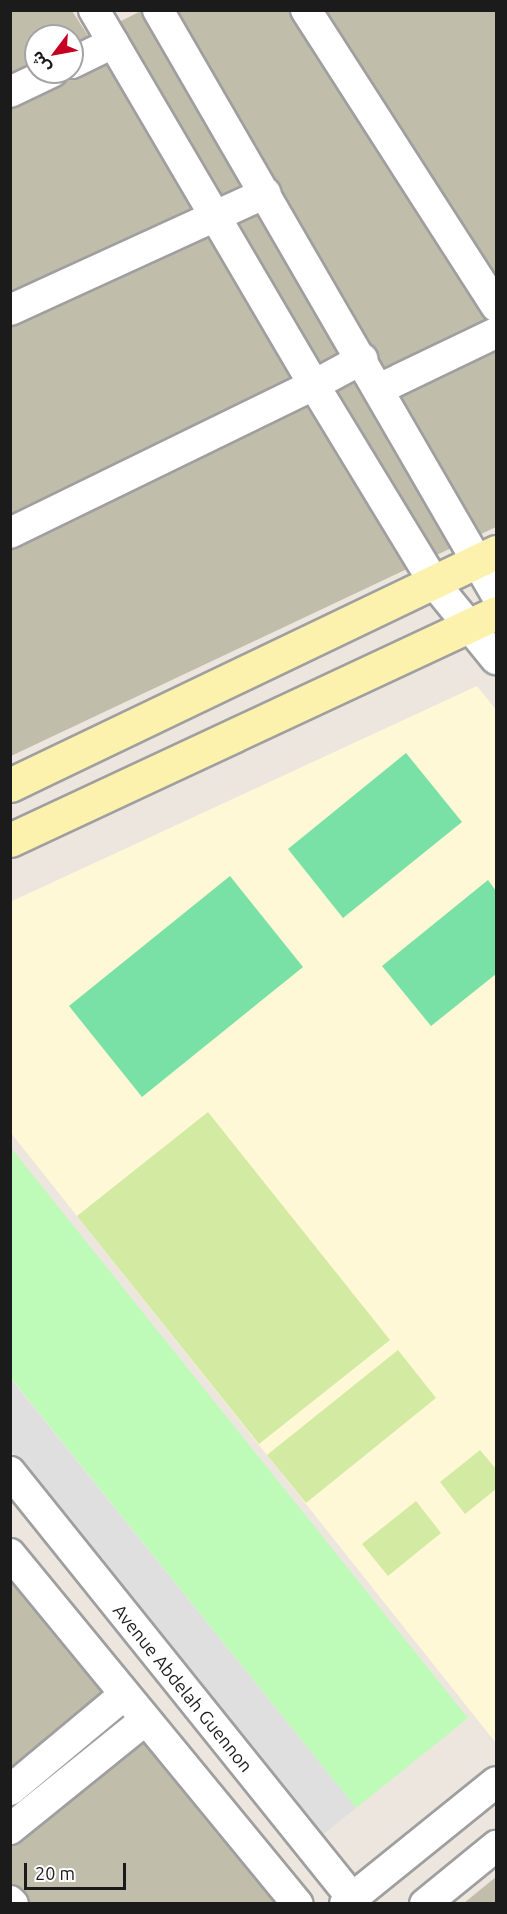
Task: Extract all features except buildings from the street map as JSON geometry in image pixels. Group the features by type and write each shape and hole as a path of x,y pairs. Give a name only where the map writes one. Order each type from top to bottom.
{"main road":[{"path":"10,785 435,584 488,556"},
{"path":"10,840 483,620"}],"street":[{"path":"94,10 314,385 435,584 483,620 496,659"},
{"path":"158,10 379,388 488,556 496,594"},
{"path":"306,10 496,306"},
{"path":"84,57 113,43"},
{"path":"10,92 27,84"},
{"path":"10,310 265,193"},
{"path":"379,388 496,333"},
{"path":"10,533 314,385 362,359"},
{"name":"Avenue Abdelah Guennon","path":"10,1472 351,1902"},
{"path":"10,1554 297,1904"},
{"path":"10,1790 124,1695"},
{"path":"10,1830 145,1720"},
{"path":"351,1902 496,1782"},
{"path":"425,1904 496,1846"}],"shaded area":[{"path":"10,11 72,11 80,24 24,24 24,84 84,84 84,29 89,37 141,11 496,11 496,527 11,756"},
{"path":"477,686 496,710 496,1743 11,1133 10,902"},
{"path":"10,1378 356,1808 320,1837 11,1450"},
{"path":"11,1575 285,1903 11,1903"},
{"path":"496,1877 496,1903 464,1903 491,1881"}],"green space":[{"path":"406,753 462,822 343,918 288,849"},
{"path":"230,876 303,967 142,1097 69,1006"},
{"path":"488,880 496,891 496,974 431,1026 382,966"},
{"path":"208,1112 390,1340 259,1444 77,1216"},
{"path":"11,1148 468,1718 356,1808 11,1378"},
{"path":"398,1350 436,1398 306,1503 267,1455"},
{"path":"480,1450 496,1469 496,1489 465,1514 440,1482"},
{"path":"416,1501 441,1533 388,1576 362,1544"}]}
